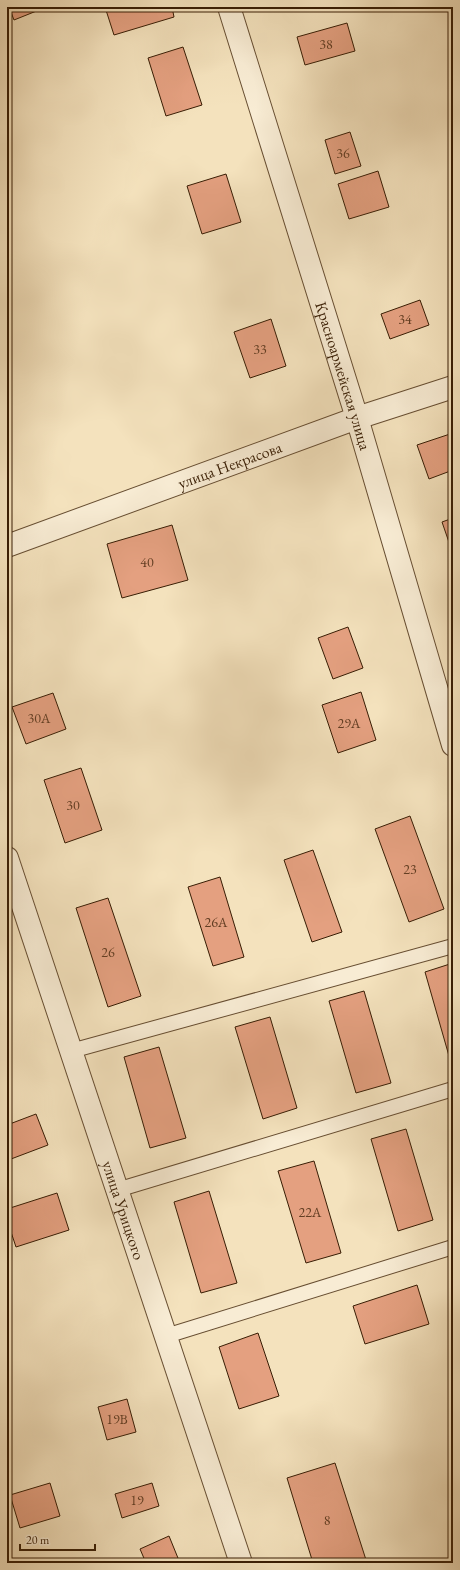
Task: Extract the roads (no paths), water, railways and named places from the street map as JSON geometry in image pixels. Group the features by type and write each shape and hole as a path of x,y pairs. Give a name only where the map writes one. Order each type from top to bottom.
{"street":[{"name":"Красноармейская улица","path":"230,7 357,418 453,745"},
{"name":"улица Некрасова","path":"7,546 357,418 453,388"},
{"name":"улица Урицкого","path":"8,865 241,1563"}],"lane":[{"path":"71,1051 453,946"},
{"path":"117,1190 453,1089"},
{"path":"166,1336 453,1247"}]}
